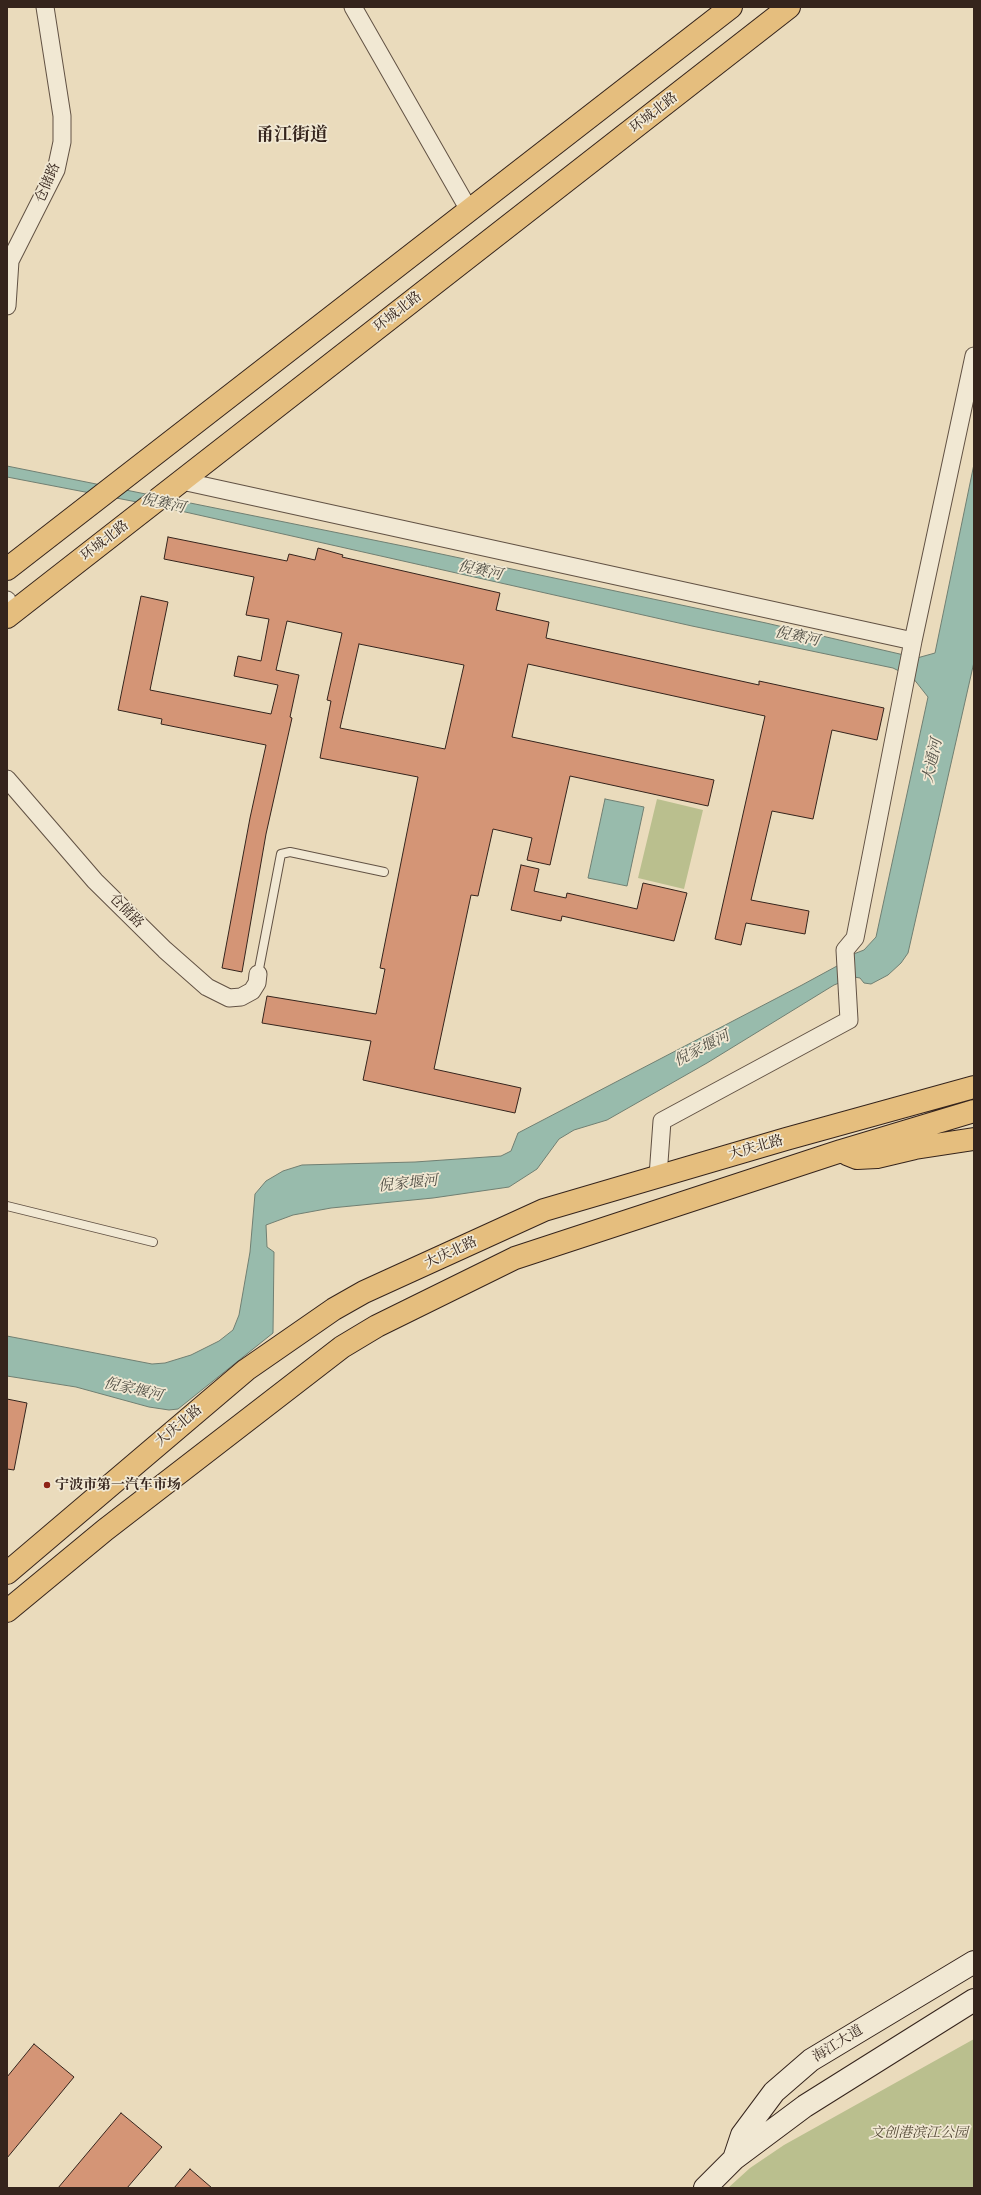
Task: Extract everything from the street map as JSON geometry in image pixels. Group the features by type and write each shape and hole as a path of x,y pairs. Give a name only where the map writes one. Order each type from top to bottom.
{"main road":[{"path":"7,569 731,7"},
{"name":"环城北路","path":"8,610 104,542 789,7"},
{"name":"大庆北路","path":"7,1573 246,1370 334,1309 364,1292 544,1210 658,1176 974,1087"},
{"name":"大庆北路","path":"7,1611 105,1530 317,1366 342,1347 377,1326 515,1258 841,1151 974,1111"},
{"path":"841,1151 857,1158 878,1157 915,1148 974,1139"},
{"name":"海江大道","path":"734,2159 742,2135 774,2092 811,2060 974,1962"},
{"name":"海江大道","path":"705,2188 734,2159 805,2106 974,2000"}],"street":[{"name":"仓储路","path":"7,306 10,261 56,170 62,142 62,116 45,7"},
{"path":"353,7 469,210"},
{"path":"658,1176 662,1121 849,1020 845,950 855,938 913,642 974,356"},
{"path":"182,481 913,642"},
{"name":"仓储路","path":"7,778 95,881 165,950 207,987 229,998 241,997 252,991 257,984 258,974"}],"lane":[{"path":"258,974 281,854 290,852 384,872"},
{"path":"7,1206 153,1242"}],"green space":[{"path":"657,799 703,810 684,889 638,878"},
{"name":"文创港滨江公园","path":"974,2039 974,2188 728,2188 750,2168 784,2145"}],"water":[{"path":"974,464 974,662 908,953 901,963 888,975 871,984 864,983 860,978 854,977 834,985 707,1063 607,1120 574,1130 559,1139 537,1169 509,1187 433,1198 331,1208 293,1215 266,1225 267,1247 274,1252 273,1333 178,1409 169,1410 149,1407 76,1387 7,1376 7,1336 152,1364 165,1363 191,1355 219,1341 233,1330 239,1315 250,1252 255,1194 266,1181 283,1171 302,1165 415,1162 501,1156 511,1151 518,1133 802,985 837,966 851,955 864,950 876,937 928,697 913,678 893,668 692,626 163,507 7,477 7,466 408,547 766,623 917,658 935,653"},
{"path":"605,799 644,807 627,886 588,878"}],"building":[{"path":"168,537 287,561 289,554 315,560 318,548 343,555 342,557 500,593 496,610 549,622 546,638 759,685 759,681 884,708 877,740 832,730 813,819 772,811 751,900 809,911 805,934 746,923 741,945 715,939 765,716 528,664 512,737 714,780 708,806 570,776 550,865 527,860 532,838 493,829 478,896 471,895 434,1069 521,1088 515,1113 363,1080 371,1041 262,1023 267,996 376,1014 385,969 380,968 418,777 320,758 331,701 327,700 342,633 287,621 276,670 299,675 290,717 292,718 266,834 242,972 222,968 250,818 266,745 161,724 162,719 118,710 141,596 168,602 150,690 271,714 278,685 234,676 238,656 261,661 269,619 246,615 254,577 164,559","holes":["359,644 464,665 445,749 340,728"]},
{"path":"521,865 539,869 534,891 566,898 567,893 637,909 643,883 687,893 674,941 562,916 561,921 511,910"},
{"path":"7,1399 27,1403 14,1470 7,1469"},
{"path":"34,2044 74,2077 7,2158 7,2077"},
{"path":"121,2113 162,2147 127,2188 58,2188"},
{"path":"190,2169 212,2188 174,2188"}],"place":[{"name":"宁波市第一汽车市场","path":"47,1485"}],"district":[{"name":"甬江街道","path":"292,135"}],"water label":[{"name":"倪赛河","path":"163,504"},
{"name":"倪赛河","path":"480,571"},
{"name":"倪赛河","path":"797,637"},
{"name":"大通河","path":"933,761"},
{"name":"倪家堰河","path":"702,1049"},
{"name":"倪家堰河","path":"408,1184"},
{"name":"倪家堰河","path":"133,1390"}]}
